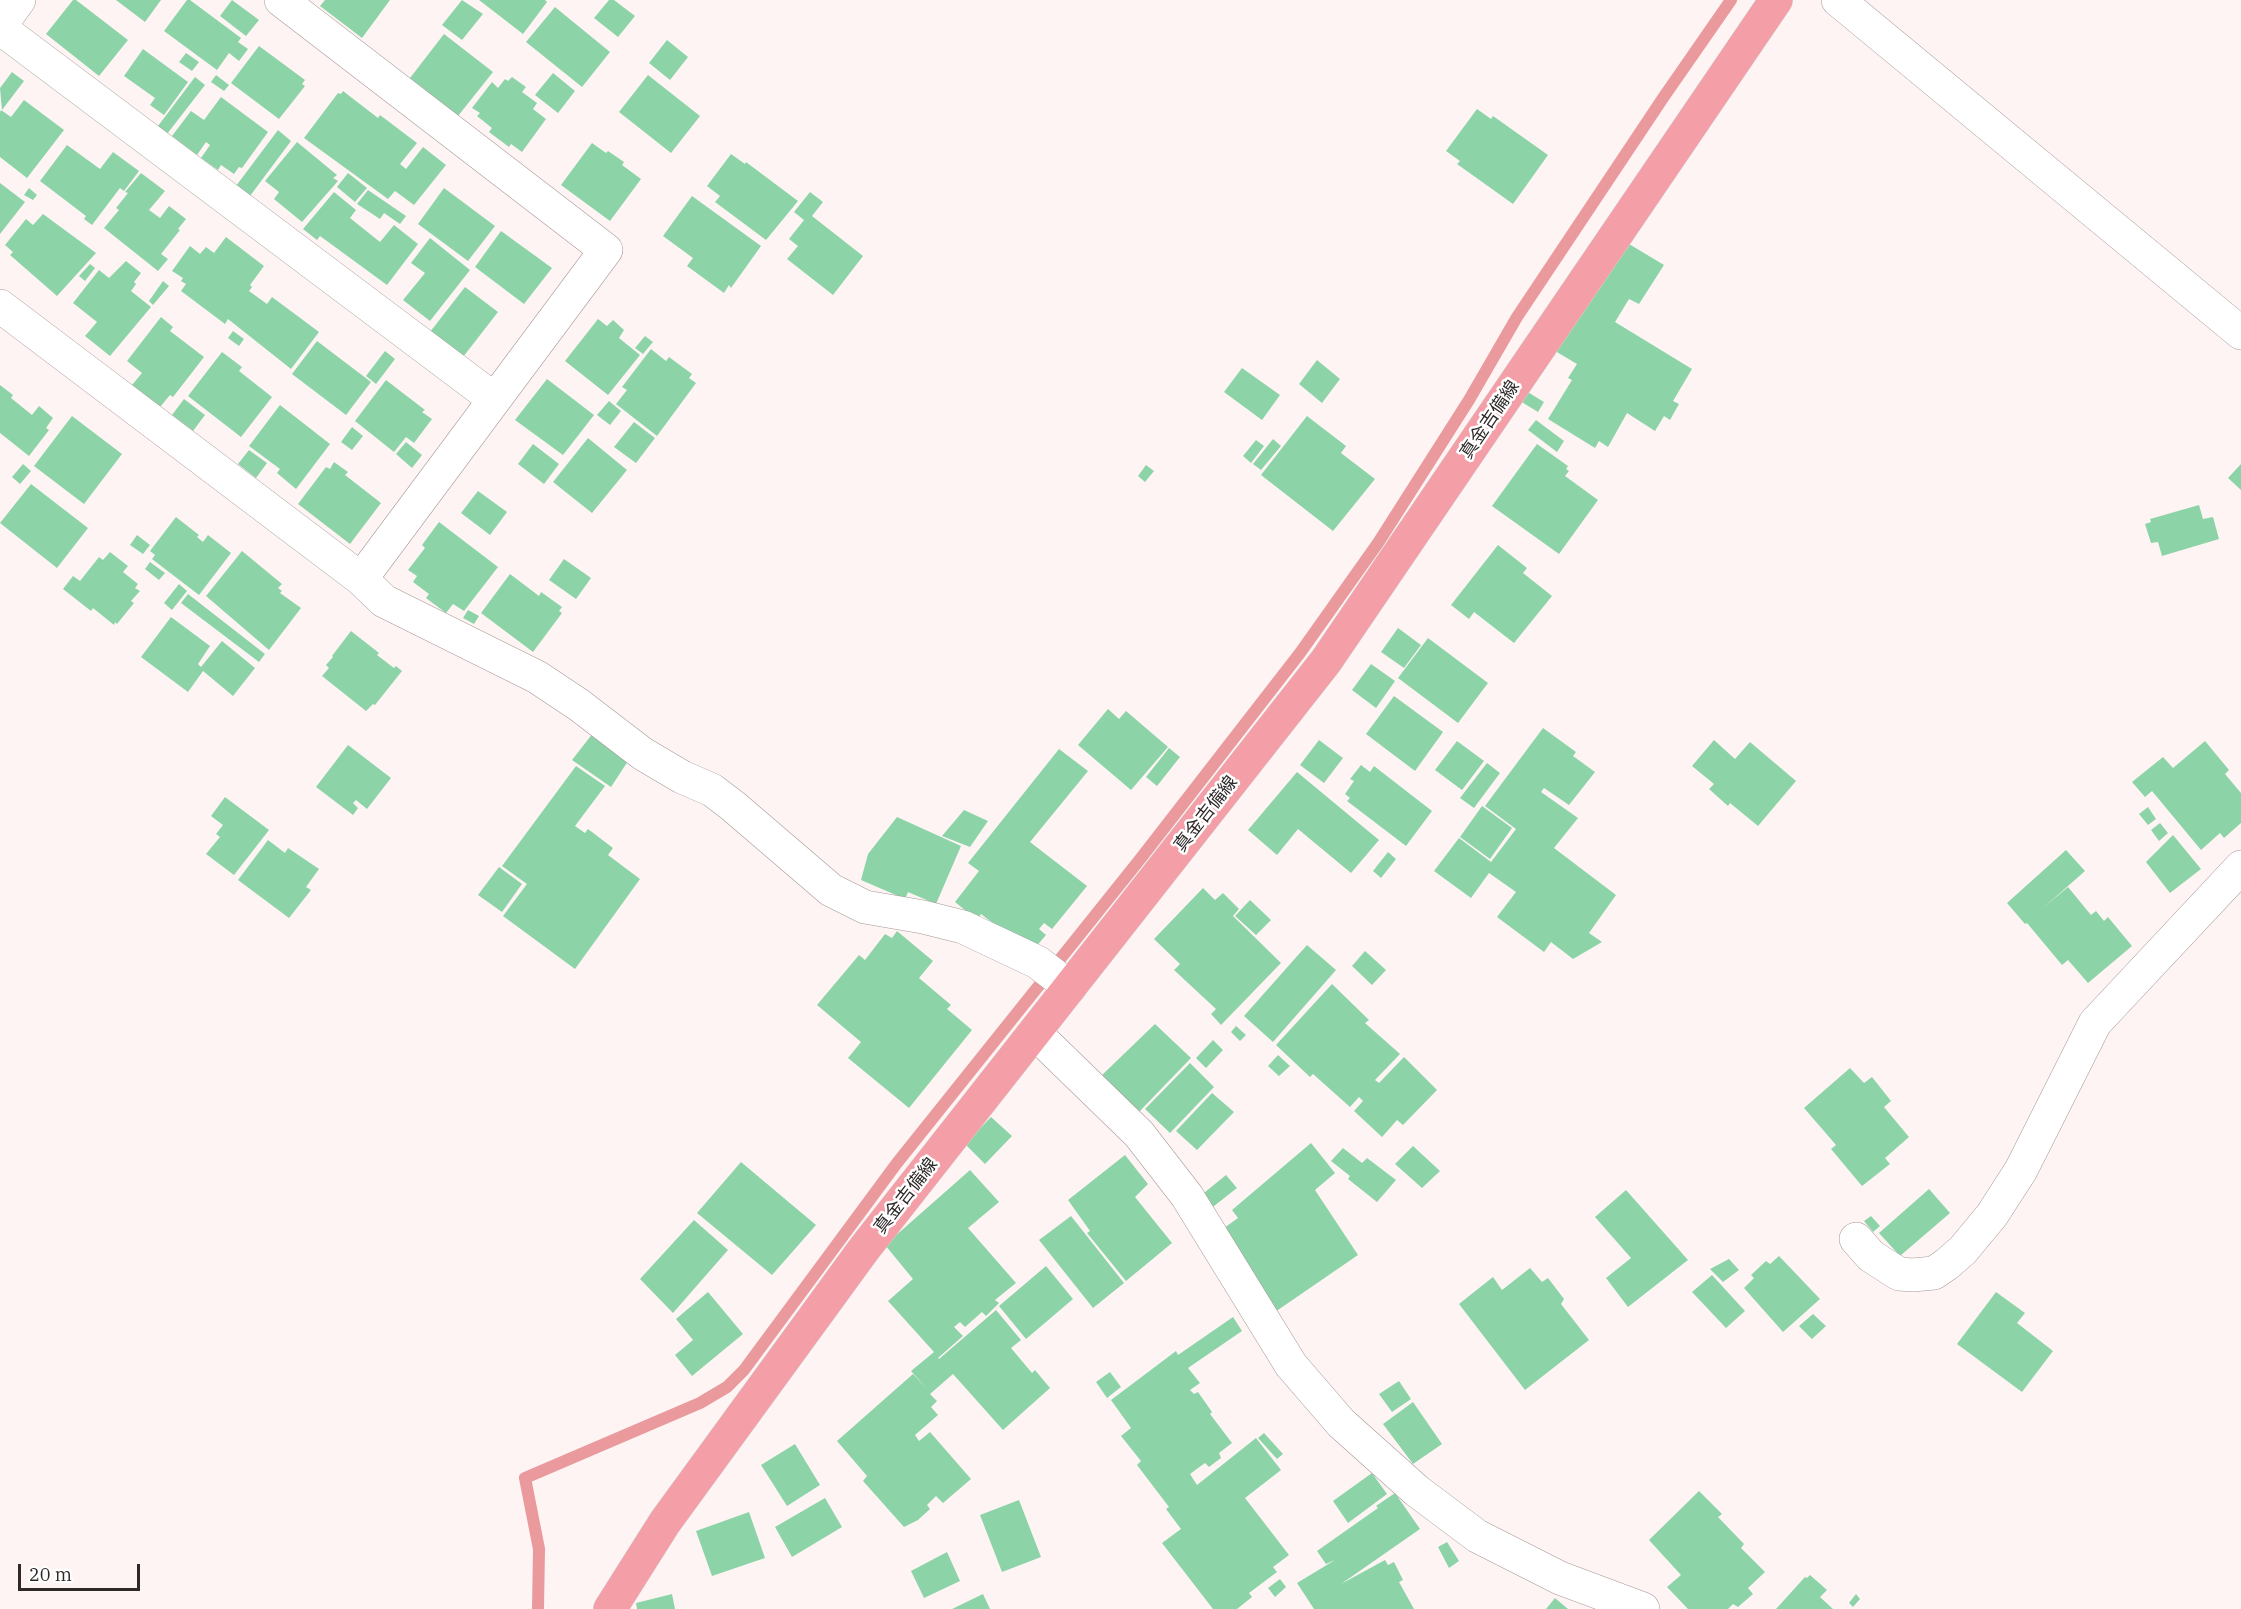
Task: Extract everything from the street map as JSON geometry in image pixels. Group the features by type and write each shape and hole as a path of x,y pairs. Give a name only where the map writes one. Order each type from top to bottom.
{"main road":[{"name":"真金吉備線","path":"610,1609 665,1522 864,1249 1035,1033 1055,975 1326,661 1776,0"}],"street":[{"path":"19,0 0,27 494,399"},
{"path":"281,0 606,250 361,579"},
{"path":"1838,0 2241,333"},
{"path":"0,306 361,579 384,601 537,677 579,705 643,754 682,777 712,790 831,890 865,908 924,917 963,927 1055,975"},
{"path":"1856,1239 1871,1256 1899,1274 1934,1272 1963,1250 1992,1215 2021,1170 2094,1023 2241,867"},
{"path":"1035,1033 1139,1134 1187,1196 1291,1365 1341,1424 1417,1491 1477,1536 1560,1578 1643,1609"}],"building":[{"path":"73,0 128,40 99,76 46,34"},
{"path":"116,0 161,0 145,22"},
{"path":"187,0 241,38 238,42 248,49 239,61 229,53 217,70 164,31"},
{"path":"232,0 259,20 246,36 220,16"},
{"path":"325,0 390,0 362,38 320,6"},
{"path":"462,0 483,14 462,40 442,25"},
{"path":"479,0 545,0 547,2 523,34"},
{"path":"609,0 614,0 635,16 618,37 594,18"},
{"path":"555,7 610,52 582,87 526,42"},
{"path":"444,34 493,72 458,116 410,78"},
{"path":"667,40 688,57 670,80 649,63"},
{"path":"259,46 305,80 302,84 305,86 279,119 231,83"},
{"path":"143,49 188,82 164,115 150,105 155,98 124,76"},
{"path":"186,53 199,62 192,71 179,62"},
{"path":"12,72 24,81 2,110 0,88"},
{"path":"553,73 575,91 558,113 535,95"},
{"path":"216,75 229,85 224,91 211,82"},
{"path":"648,75 700,116 671,153 619,112"},
{"path":"195,77 205,85 167,134 158,126"},
{"path":"512,77 526,87 522,92 537,103 533,109 546,119 522,152 511,144 509,147 489,132 492,128 477,116 480,113 472,108 492,82 498,88 505,79 508,81"},
{"path":"343,91 378,118 380,115 417,143 400,164 406,169 423,147 446,165 414,205 395,191 388,199 304,138 338,93 341,94"},
{"path":"221,97 268,132 242,168 239,167 234,174 221,165 218,170 201,158 210,145 206,142 197,155 172,136 191,111 204,120"},
{"path":"24,100 64,130 27,178 0,157 0,112 1,110 11,117"},
{"path":"1477,109 1491,119 1493,116 1548,155 1513,204 1457,164 1460,161 1446,151"},
{"path":"278,130 291,141 250,196 236,186"},
{"path":"297,142 337,175 333,178 338,181 302,222 274,199 279,192 265,181"},
{"path":"592,143 624,162 622,165 641,179 610,221 561,185"},
{"path":"67,145 100,169 113,152 139,171 124,191 120,188 92,225 84,219 86,216 40,181"},
{"path":"731,154 745,164 746,162 798,201 766,240 715,202 720,196 707,186"},
{"path":"141,173 165,191 149,210 160,218 169,206 186,219 161,254 168,259 158,271 104,228 119,210 116,208 128,193 125,192"},
{"path":"348,173 367,188 355,202 337,187"},
{"path":"0,183 25,202 0,234"},
{"path":"29,188 37,195 33,200 24,195"},
{"path":"444,188 495,226 468,261 418,224"},
{"path":"368,190 406,216 400,224 384,213 380,219 357,204"},
{"path":"334,192 356,210 350,218 380,242 394,225 418,244 387,285 320,236 317,240 303,229"},
{"path":"810,192 823,202 812,216 863,256 833,295 787,259 798,246 789,239 804,220 794,212"},
{"path":"692,196 761,246 731,288 729,285 724,293 687,266 693,258 663,236"},
{"path":"43,214 96,253 57,296 10,255 13,252 5,245 26,219 33,225"},
{"path":"501,231 552,268 524,304 475,267"},
{"path":"226,237 264,266 250,285 252,287 249,291 267,304 272,297 319,332 291,369 228,319 225,324 181,291 186,284 181,281 183,278 172,271 190,246 200,254 206,247 214,253"},
{"path":"430,238 470,270 430,321 403,300 425,273 411,263"},
{"path":"1624,241 1664,265 1639,304 1629,299 1615,322 1692,369 1673,401 1679,404 1670,420 1664,416 1655,431 1627,413 1608,447 1599,441 1595,448 1548,419 1572,380 1568,378 1577,364 1550,348"},
{"path":"126,261 141,273 131,291 151,307 110,356 85,336 97,322 73,303 99,270 109,278"},
{"path":"90,264 95,268 85,281 79,276"},
{"path":"163,281 169,286 153,305 149,301"},
{"path":"465,287 498,312 463,357 430,332"},
{"path":"161,317 173,327 170,331 204,357 173,397 170,395 160,407 132,385 142,373 127,361"},
{"path":"598,319 607,326 613,320 624,330 619,338 640,355 608,395 565,361"},
{"path":"233,331 244,339 239,346 228,338"},
{"path":"645,336 653,342 643,354 635,348"},
{"path":"317,341 371,382 346,415 292,374"},
{"path":"651,349 666,361 669,357 692,374 689,378 696,383 657,436 616,404 627,390 622,387"},
{"path":"385,351 395,359 376,384 366,376"},
{"path":"222,352 242,367 239,371 272,397 241,437 188,396"},
{"path":"1317,360 1340,379 1322,403 1299,384"},
{"path":"1242,368 1280,395 1262,420 1224,392"},
{"path":"547,379 594,415 563,455 515,420"},
{"path":"386,380 425,410 422,412 432,419 414,443 406,437 394,452 355,421"},
{"path":"0,385 13,395 11,398 32,415 39,406 53,418 46,428 49,430 29,456 0,433"},
{"path":"1526,391 1544,402 1538,412 1520,401"},
{"path":"184,399 205,415 193,431 172,415"},
{"path":"609,401 621,411 610,425 597,415"},
{"path":"280,405 330,444 296,489 277,473 280,469 249,446"},
{"path":"72,416 122,454 84,504 34,466"},
{"path":"1307,416 1346,446 1341,453 1375,479 1333,531 1261,475"},
{"path":"1536,420 1564,441 1557,452 1528,430"},
{"path":"634,422 655,438 636,463 614,447"},
{"path":"352,427 363,436 352,450 341,442"},
{"path":"588,438 627,470 592,513 553,482"},
{"path":"1273,439 1281,446 1261,470 1253,464"},
{"path":"1256,440 1264,446 1251,463 1243,456"},
{"path":"406,442 422,455 412,468 396,454"},
{"path":"533,444 559,464 544,484 518,464"},
{"path":"1537,444 1568,466 1566,469 1569,471 1565,476 1598,500 1559,554 1492,506"},
{"path":"249,450 267,463 256,478 238,464"},
{"path":"334,462 348,472 345,475 381,503 350,544 298,504 326,467 330,469"},
{"path":"23,464 31,471 20,484 12,477"},
{"path":"2241,464 2241,490 2228,478"},
{"path":"1146,465 1154,471 1145,482 1138,476"},
{"path":"31,484 88,528 57,568 0,523"},
{"path":"478,491 507,512 490,535 461,513"},
{"path":"2199,505 2203,519 2213,517 2219,539 2162,556 2158,542 2151,543 2145,524 2151,522 2150,519"},
{"path":"176,517 199,535 197,537 203,542 208,535 231,553 199,595 152,559 155,555 150,551"},
{"path":"439,522 498,567 464,611 453,604 446,613 426,598 429,594 413,582 417,576 408,570 425,548 422,545"},
{"path":"137,535 150,545 143,554 130,545"},
{"path":"1498,545 1527,568 1523,573 1552,596 1514,643 1474,612 1469,619 1451,605"},
{"path":"242,551 282,584 278,588 282,591 280,593 301,608 269,650 206,596"},
{"path":"110,552 128,566 123,572 138,584 135,588 140,591 131,601 134,603 114,625 93,608 91,611 63,589 73,576 80,581 99,557 103,560"},
{"path":"564,559 591,578 576,599 549,580"},
{"path":"150,562 165,573 159,580 145,569"},
{"path":"510,574 539,596 541,592 562,607 559,611 562,613 533,652 481,613"},
{"path":"179,584 187,591 172,610 164,603"},
{"path":"188,594 265,654 259,662 181,603"},
{"path":"468,610 479,616 474,624 463,618"},
{"path":"171,617 210,646 198,664 201,667 222,641 255,668 233,696 203,671 188,692 141,657"},
{"path":"1398,628 1421,645 1404,668 1381,652"},
{"path":"351,631 379,653 377,655 402,671 375,705 373,704 366,711 322,676 329,668 326,665"},
{"path":"1428,638 1488,683 1458,723 1398,678"},
{"path":"1371,664 1395,681 1376,708 1352,690"},
{"path":"1394,696 1443,732 1415,771 1366,734"},
{"path":"1108,709 1119,719 1126,711 1168,747 1131,790 1078,745"},
{"path":"597,728 632,755 611,787 572,760"},
{"path":"1543,728 1576,752 1573,756 1595,772 1569,805 1544,788 1541,792 1578,818 1554,848 1616,895 1589,933 1602,942 1573,959 1551,942 1544,952 1497,917 1516,892 1489,873 1471,898 1434,871 1459,838 1491,862 1516,829 1485,806"},
{"path":"1319,740 1343,758 1324,783 1300,765"},
{"path":"1714,740 1735,759 1750,742 1796,781 1758,826 1730,803 1728,806 1709,789 1714,784 1692,766"},
{"path":"1457,741 1484,761 1462,790 1435,770"},
{"path":"2205,741 2229,770 2225,774 2241,793 2241,823 2224,838 2220,833 2201,850 2152,791 2145,797 2132,782 2163,757 2173,768"},
{"path":"348,745 391,778 367,809 356,800 353,803 358,808 353,815 316,787"},
{"path":"1169,748 1180,757 1157,786 1146,777"},
{"path":"1059,749 1088,771 1030,842 1087,886 1052,929 1044,923 1039,929 1046,935 1034,949 1011,937 981,914 977,920 955,902 979,871 968,863"},
{"path":"1487,763 1500,773 1474,808 1460,798"},
{"path":"1361,765 1370,772 1374,766 1432,811 1406,846 1347,801 1350,798 1345,794 1354,781 1350,779"},
{"path":"576,766 605,786 575,826 585,833 588,829 613,848 608,855 640,879 575,969 503,916 527,884 502,866"},
{"path":"1297,772 1379,840 1351,873 1298,829 1277,855 1248,830"},
{"path":"225,797 269,830 234,875 206,854 220,837 216,834 223,825 211,816"},
{"path":"1482,806 1512,828 1490,859 1460,837"},
{"path":"2148,807 2156,819 2148,825 2139,814"},
{"path":"964,810 988,821 970,847 942,836"},
{"path":"897,817 961,846 936,904 908,892 905,899 861,880 868,854"},
{"path":"2160,823 2168,833 2159,841 2151,830"},
{"path":"2173,835 2201,869 2170,893 2146,862"},
{"path":"268,840 285,853 288,848 319,869 306,887 311,890 289,918 238,880"},
{"path":"2066,850 2085,871 2043,908 2068,887 2091,915 2096,911 2104,921 2108,917 2132,946 2088,983 2068,960 2062,965 2007,903"},
{"path":"1388,852 1396,859 1381,878 1373,871"},
{"path":"499,867 522,884 502,912 478,895"},
{"path":"1203,888 1215,900 1223,893 1239,909 1233,916 1281,963 1221,1025 1211,1014 1216,1009 1174,970 1180,964 1154,939"},
{"path":"1250,900 1271,920 1256,935 1235,916"},
{"path":"897,931 933,961 919,978 951,1005 947,1009 972,1030 909,1108 848,1058 861,1042 817,1005 859,955 865,960 885,934 892,938"},
{"path":"1307,945 1336,970 1273,1042 1244,1016"},
{"path":"1365,951 1386,970 1372,985 1352,966"},
{"path":"1332,984 1369,1020 1365,1023 1400,1054 1375,1080 1379,1083 1404,1057 1437,1090 1403,1125 1397,1120 1382,1137 1354,1111 1363,1101 1359,1097 1350,1107 1313,1074 1310,1077 1276,1045"},
{"path":"1155,1024 1191,1058 1138,1113 1100,1077"},
{"path":"1236,1026 1246,1035 1240,1041 1231,1032"},
{"path":"1213,1040 1223,1050 1206,1068 1196,1058"},
{"path":"1278,1055 1290,1066 1279,1076 1268,1066"},
{"path":"1190,1063 1214,1087 1170,1133 1145,1109"},
{"path":"1850,1068 1864,1083 1872,1077 1891,1101 1884,1107 1909,1137 1885,1158 1890,1164 1862,1186 1831,1149 1836,1145 1804,1108"},
{"path":"1212,1093 1234,1112 1197,1150 1176,1131"},
{"path":"991,1117 1012,1136 985,1164 965,1144"},
{"path":"1311,1143 1335,1173 1315,1190 1358,1255 1275,1312 1224,1228 1238,1218 1232,1210"},
{"path":"1413,1146 1440,1171 1422,1188 1395,1164"},
{"path":"1343,1148 1362,1163 1367,1158 1396,1180 1377,1202 1348,1179 1350,1176 1331,1161"},
{"path":"1125,1155 1148,1184 1135,1197 1172,1243 1126,1281 1087,1233 1090,1231 1068,1200"},
{"path":"741,1162 816,1225 772,1275 697,1213"},
{"path":"970,1170 999,1202 968,1228 1016,1283 995,1300 999,1303 986,1316 982,1312 965,1327 960,1322 954,1327 963,1336 938,1358 996,1310 1021,1340 1011,1348 1032,1373 1035,1370 1050,1388 1003,1430 953,1374 930,1394 937,1401 931,1407 938,1415 915,1435 919,1441 930,1432 971,1479 943,1503 936,1496 927,1505 930,1509 918,1520 904,1527 863,1481 867,1476 837,1441 913,1374 929,1391 911,1371 934,1352 888,1301 913,1279 885,1245"},
{"path":"1226,1175 1237,1188 1209,1210 1199,1197"},
{"path":"1929,1189 1950,1213 1900,1256 1879,1233"},
{"path":"1626,1190 1688,1260 1628,1307 1606,1278 1631,1258 1595,1217"},
{"path":"1071,1216 1124,1283 1093,1308 1039,1240"},
{"path":"1871,1216 1880,1226 1873,1232 1864,1221"},
{"path":"694,1220 728,1250 673,1313 640,1279"},
{"path":"1779,1256 1820,1299 1783,1332 1744,1288 1754,1278 1751,1275 1766,1261 1770,1264"},
{"path":"1729,1259 1739,1270 1723,1282 1710,1269"},
{"path":"1046,1266 1073,1299 1026,1339 999,1306"},
{"path":"1530,1268 1542,1282 1548,1278 1564,1299 1561,1304 1589,1340 1525,1390 1459,1304 1493,1277 1502,1290"},
{"path":"1712,1275 1745,1311 1726,1328 1692,1292"},
{"path":"708,1292 743,1334 692,1376 675,1355 693,1340 676,1319"},
{"path":"1996,1292 2025,1313 2017,1323 2053,1351 2022,1392 1957,1344"},
{"path":"1813,1314 1826,1326 1812,1339 1799,1326"},
{"path":"1233,1317 1242,1331 1188,1368 1200,1383 1190,1390 1194,1394 1198,1392 1212,1412 1210,1414 1232,1443 1219,1453 1221,1458 1209,1467 1205,1463 1190,1474 1197,1485 1256,1438 1281,1470 1245,1498 1289,1555 1273,1567 1277,1572 1249,1593 1252,1597 1237,1609 1213,1609 1162,1543 1181,1529 1166,1509 1169,1507 1137,1465 1141,1461 1121,1436 1131,1428 1111,1400 1176,1351 1178,1355"},
{"path":"1110,1372 1121,1387 1107,1398 1096,1382"},
{"path":"1399,1381 1411,1399 1392,1412 1379,1394"},
{"path":"1413,1402 1442,1444 1413,1464 1383,1424"},
{"path":"1264,1433 1283,1454 1277,1459 1258,1438"},
{"path":"795,1444 820,1485 787,1506 761,1465"},
{"path":"1372,1473 1387,1494 1348,1523 1333,1501"},
{"path":"1699,1491 1722,1514 1718,1517 1744,1544 1741,1548 1765,1572 1748,1588 1753,1594 1738,1607 1733,1604 1728,1609 1688,1609 1667,1587 1681,1575 1649,1540"},
{"path":"1395,1493 1420,1529 1341,1584 1385,1560 1388,1565 1394,1562 1403,1580 1399,1582 1414,1609 1314,1609 1297,1583 1335,1560 1326,1564 1317,1551 1378,1508 1376,1506"},
{"path":"825,1498 842,1527 792,1557 775,1527"},
{"path":"1019,1500 1041,1557 1002,1572 980,1515"},
{"path":"749,1512 765,1558 712,1576 696,1531"},
{"path":"1447,1542 1459,1561 1449,1568 1438,1547"},
{"path":"947,1552 960,1581 924,1598 911,1571"},
{"path":"1810,1575 1827,1590 1820,1597 1833,1609 1776,1609 1805,1577"},
{"path":"1280,1579 1286,1587 1275,1597 1268,1588"},
{"path":"672,1594 675,1609 637,1609 636,1603"},
{"path":"983,1594 990,1609 952,1609"},
{"path":"1856,1594 1860,1599 1853,1607 1849,1603"},
{"path":"1555,1598 1568,1609 1546,1609"}],"waterway":[{"path":"538,1609 539,1549 525,1478 700,1403 727,1387 744,1370 897,1163 1141,858 1300,653 1378,543 1469,400 1517,317 1731,0"}]}
